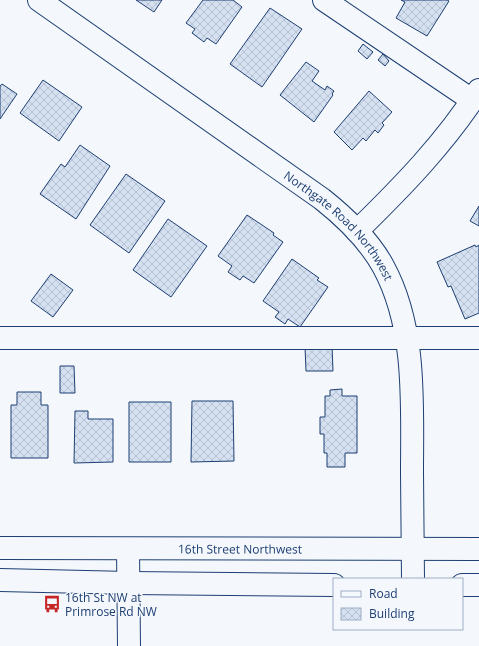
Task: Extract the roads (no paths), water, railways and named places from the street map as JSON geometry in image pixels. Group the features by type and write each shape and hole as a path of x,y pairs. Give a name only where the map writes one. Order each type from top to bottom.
{"street":[{"path":"324,0 476,95 430,157 409,180 357,231"},
{"name":"Northgate Road Northwest","path":"46,2 322,199 357,231 383,266 396,299 406,338 410,369 412,407 413,578"},
{"path":"0,338 479,338"},
{"name":"16th Street Northwest","path":"0,548 479,549"},
{"path":"128,549 129,646"},
{"path":"0,580 333,585"},
{"path":"463,585 479,585"}],"place":[{"name":"16th St NW at Primrose Rd NW","path":"52,604"}]}
